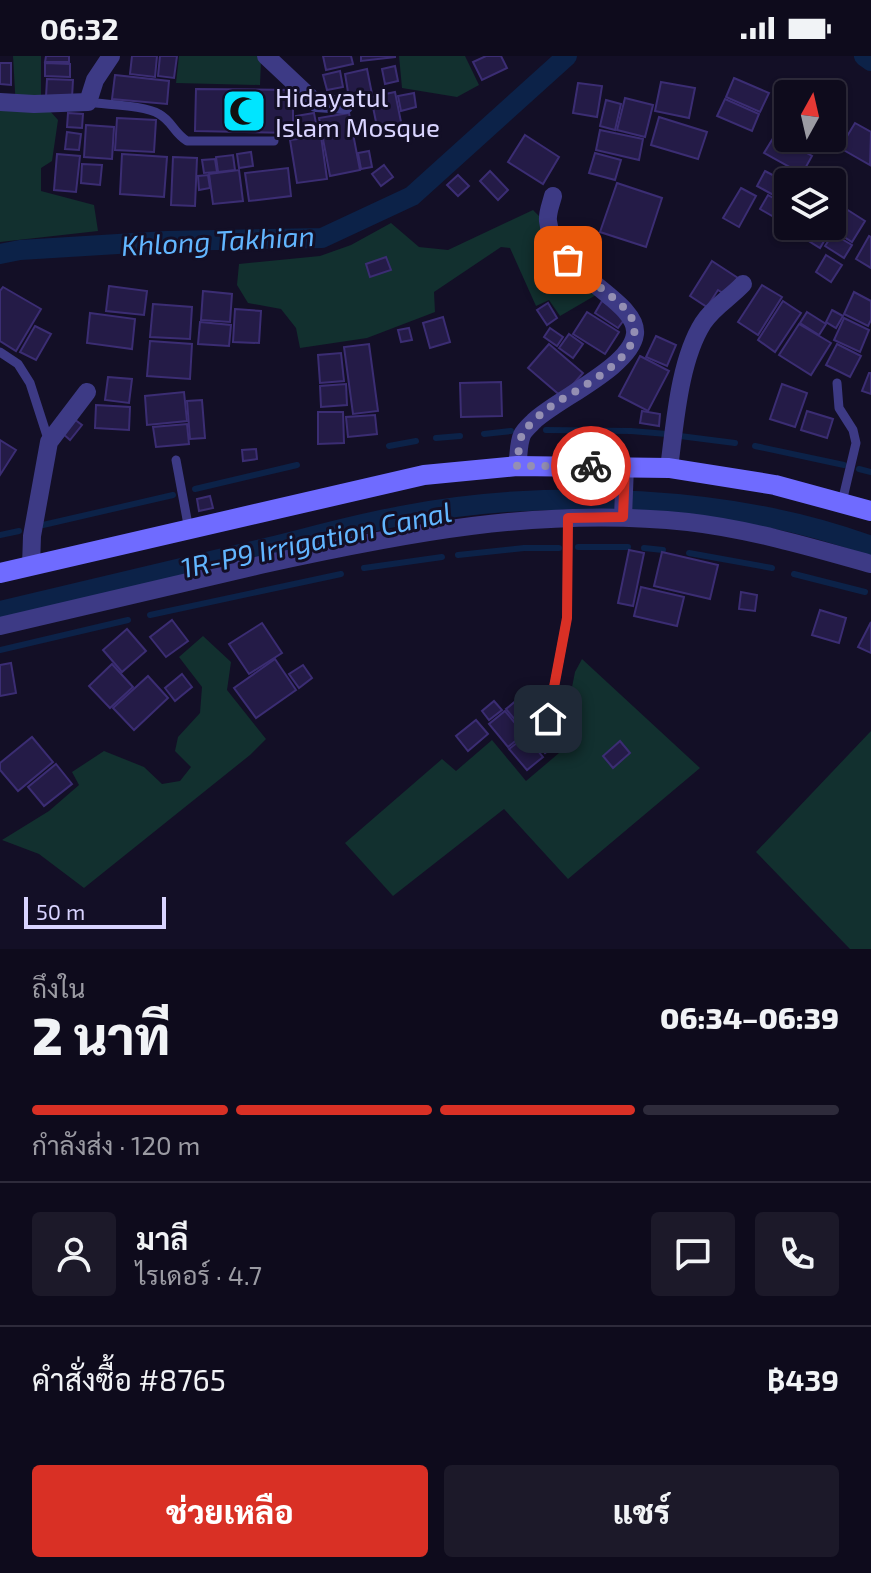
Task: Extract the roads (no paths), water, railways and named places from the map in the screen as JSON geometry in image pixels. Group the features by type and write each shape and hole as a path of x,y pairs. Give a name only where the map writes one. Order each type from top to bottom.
{"main road":[{"path":"0,573 424,475 517,466 625,475 669,468 775,485 871,511"}],"street":[{"path":"0,102 88,102 95,80 111,56"},
{"path":"266,56 316,103 345,105"},
{"path":"517,466 522,433 546,409 600,376 627,351 635,334 631,317 616,301 579,273 556,247 548,219 553,196"},
{"path":"669,468 685,371 697,335 712,311 743,284"},
{"path":"31,566 32,536 49,442 87,392"},
{"path":"624,513 625,475"},
{"path":"0,626 355,544 471,525 624,513 778,539 871,563"}],"lane":[{"path":"88,102 156,111 176,134 187,141 274,141"},
{"path":"0,352 18,364 30,383 49,442"},
{"path":"837,383 839,408 853,430 856,443 842,502"},
{"path":"176,460 189,530"},
{"path":"548,719 567,618 568,518"}],"waterway":[{"name":"Khlong Takhian","path":"0,254 20,250 167,241 322,238 412,196 567,56"},
{"name":"Khlong Takhian","path":"864,56 871,61"},
{"path":"546,430 667,434"},
{"path":"484,434 511,431"},
{"path":"436,438 460,436"},
{"path":"680,436 735,443"},
{"path":"389,446 416,441"},
{"path":"755,446 844,465"},
{"path":"195,489 297,465"},
{"path":"859,469 871,472"},
{"path":"43,525 173,495"},
{"name":"1R-P9 Irrigation Canal","path":"0,611 372,522 462,506 520,501 641,501 701,507 817,529 871,546"},
{"path":"0,535 19,531"},
{"path":"578,547 628,547"},
{"path":"458,555 524,548 559,548"},
{"path":"644,548 663,550"},
{"path":"689,553 772,568"},
{"path":"364,568 442,557"},
{"path":"150,615 341,574"},
{"path":"794,574 865,592"},
{"path":"0,650 128,620"}],"place":[{"name":"Hidayatul Islam Mosque","path":"244,111"}]}
